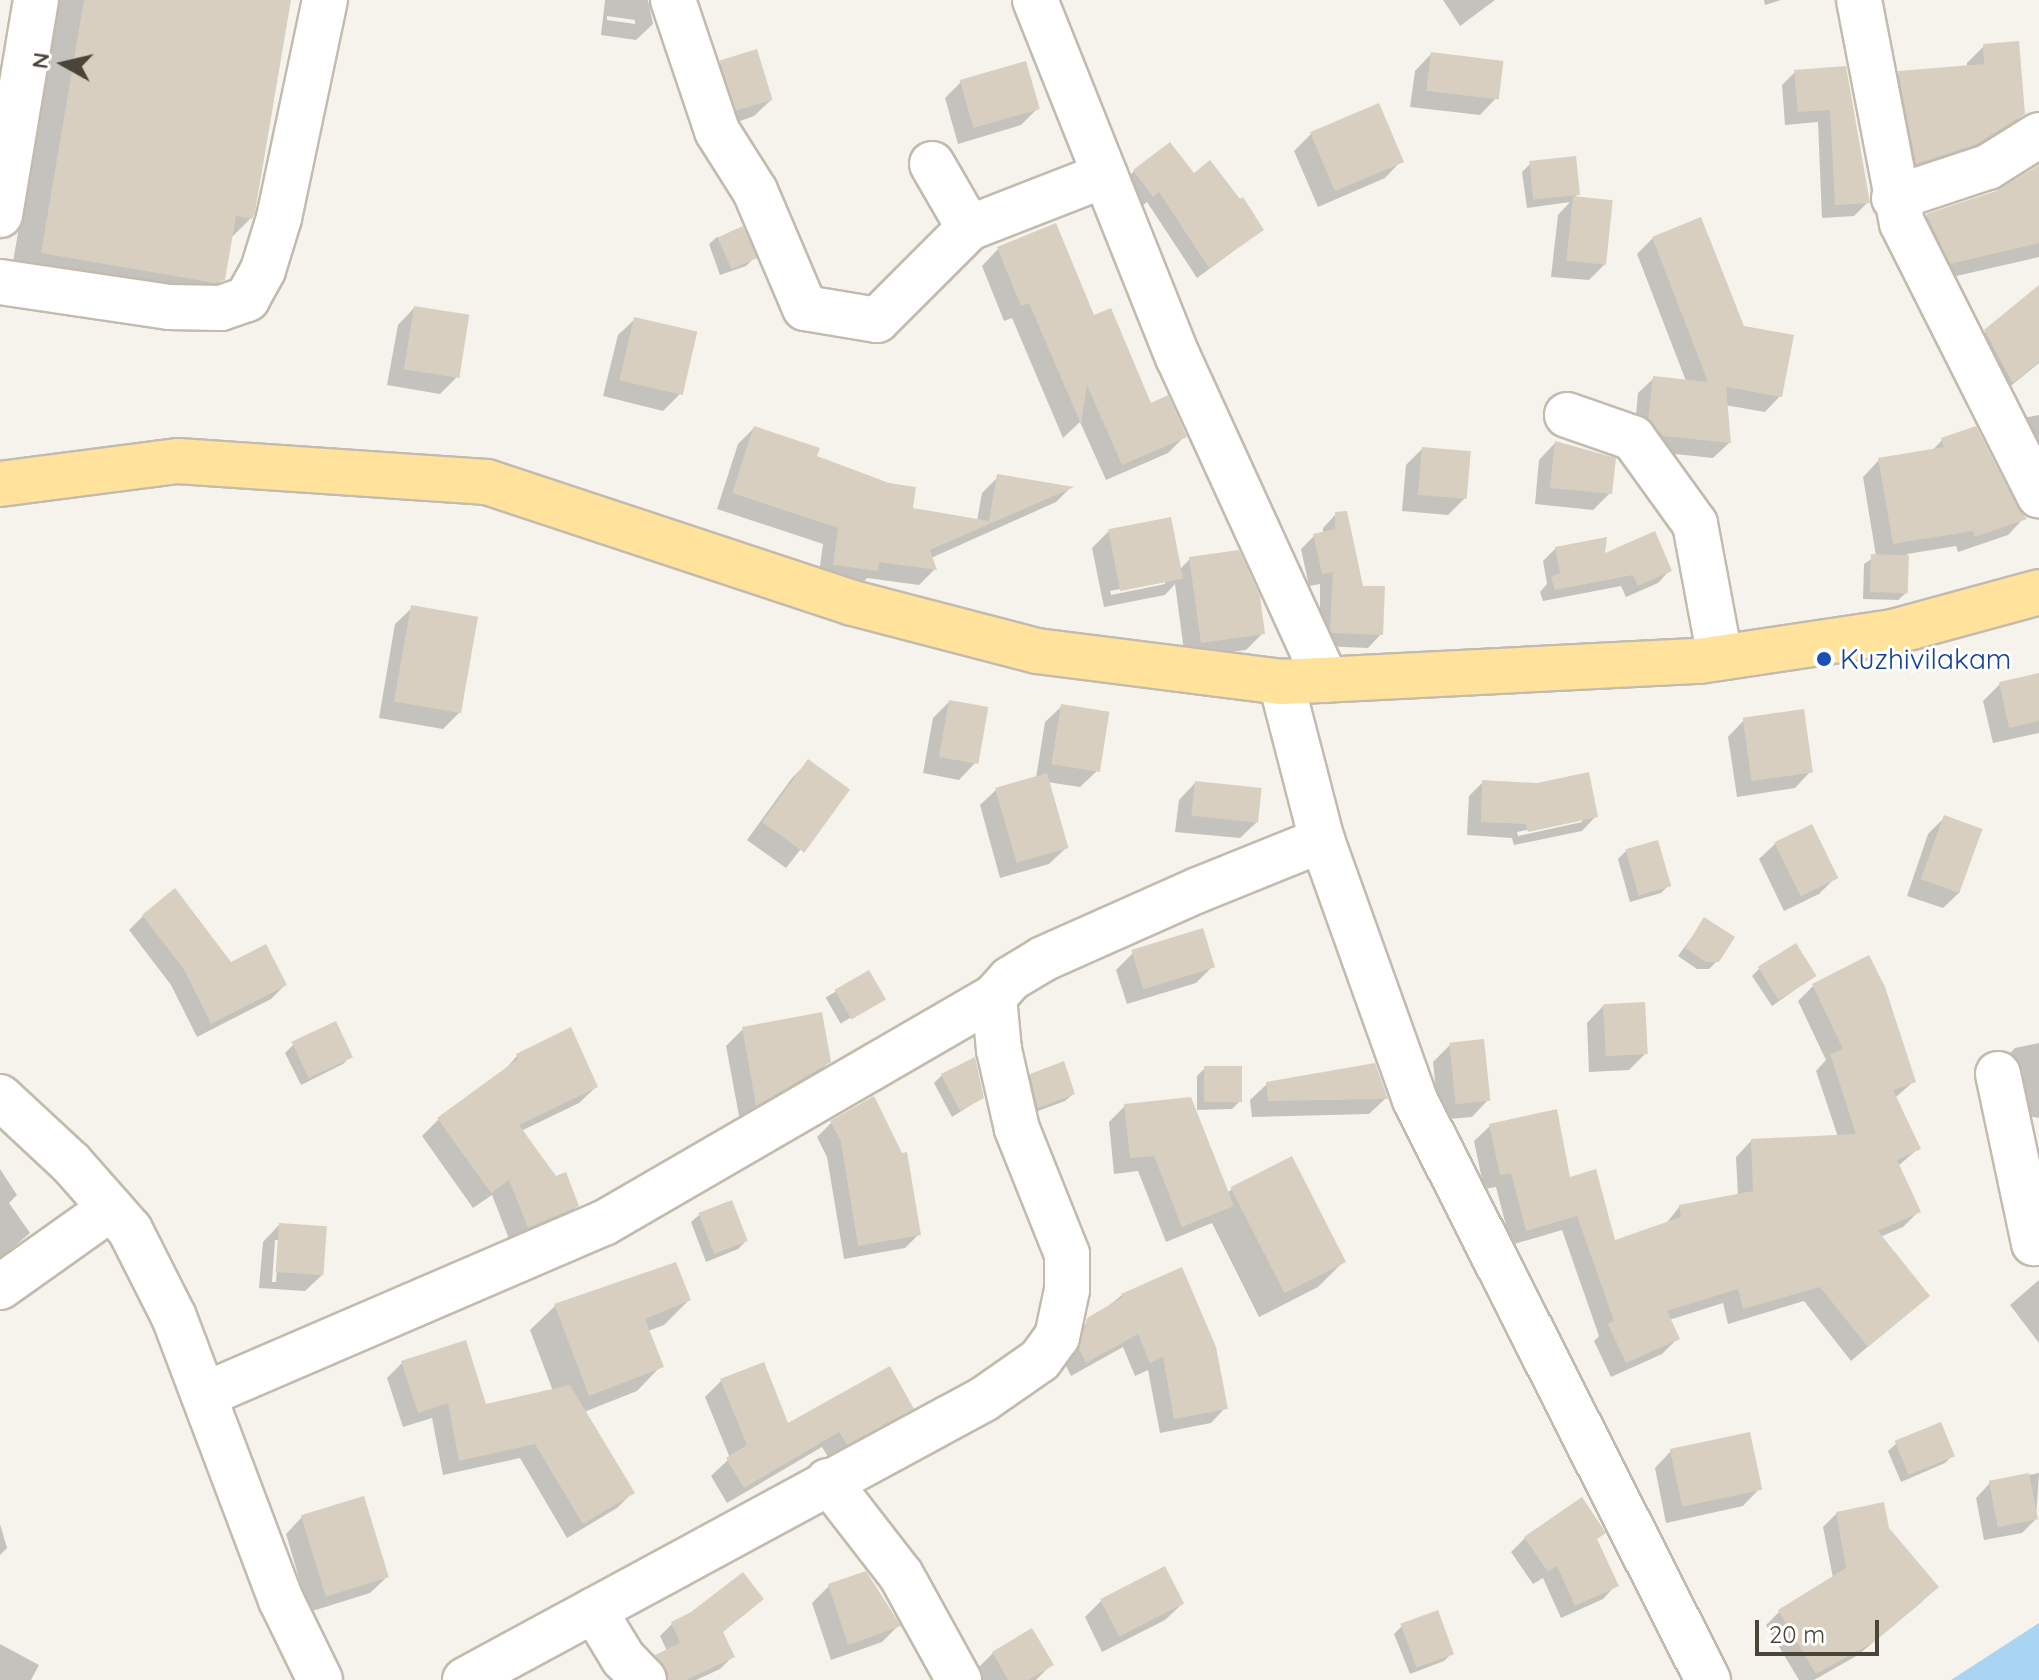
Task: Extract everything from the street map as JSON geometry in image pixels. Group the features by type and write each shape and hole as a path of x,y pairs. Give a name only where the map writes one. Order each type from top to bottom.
{"main road":[{"path":"0,484 178,461 487,482 853,603 1037,651 1281,682 1720,658 1893,632 2039,592"}],"street":[{"path":"0,215 36,0"},
{"path":"0,282 169,307 221,308 247,299 263,270 279,218 325,0"},
{"path":"673,0 717,131 755,191 805,308 877,320 969,228 1105,175"},
{"path":"1035,0 1178,357 1326,680"},
{"path":"1859,0 1894,198 1924,271 2039,495"},
{"path":"1894,198 1988,167 2039,135"},
{"path":"932,164 969,228"},
{"path":"1567,415 1633,438 1695,524 1720,658"},
{"path":"1281,682 1322,840 1415,1100 1708,1680"},
{"path":"204,1395 604,1223 994,997 1010,979 1043,959 1198,890 1322,840"},
{"path":"465,1680 984,1399 1040,1360 1057,1337 1067,1290 1067,1254 1017,1129 999,1050 994,997"},
{"path":"1998,1074 2034,1243 2039,1241"},
{"path":"0,1097 71,1163 130,1230 174,1317 281,1600 320,1680"},
{"path":"0,1287 111,1208"},
{"path":"828,1481 901,1575 959,1680"},
{"path":"594,1610 623,1658 644,1680"}],"water":[{"path":"2039,1623 2039,1680 1951,1680"}],"building":[{"path":"84,0 291,0 255,212 252,219 236,216 225,280 215,283 41,253"},
{"path":"2019,41 2025,114 1977,144 1916,164 1898,71 1984,64 1983,44"},
{"path":"757,49 772,100 735,111 720,60"},
{"path":"1431,52 1503,61 1499,100 1426,91"},
{"path":"1026,61 1040,109 973,128 960,80"},
{"path":"1846,66 1870,203 1835,205 1830,110 1798,112 1794,70"},
{"path":"1379,103 1404,162 1335,191 1310,132"},
{"path":"1170,142 1194,173 1210,160 1240,199 1243,197 1264,230 1209,268 1159,192 1153,197 1133,170"},
{"path":"1576,156 1580,195 1533,200 1529,161"},
{"path":"2039,165 2039,243 1950,264 1926,214 1996,191"},
{"path":"1573,196 1613,200 1606,265 1566,261"},
{"path":"1701,217 1744,326 1794,335 1782,397 1726,387 1731,443 1662,436 1648,420 1653,376 1708,382 1652,237"},
{"path":"1056,223 1094,315 1111,308 1151,403 1168,395 1187,437 1122,465 1087,385 1081,424 1029,303 1021,306 997,247"},
{"path":"743,226 757,258 732,269 717,237"},
{"path":"2039,285 2039,362 2013,383 1984,330"},
{"path":"414,306 469,315 459,378 404,369"},
{"path":"634,317 697,332 683,395 619,380"},
{"path":"754,426 820,448 817,456 889,483 916,487 913,508 989,521 997,474 1074,487 930,550 937,570 879,562 878,571 833,565 838,528 732,493"},
{"path":"1976,426 2017,506 2027,519 1975,537 1973,531 1893,544 1878,458 1944,447 1941,438"},
{"path":"1555,441 1616,458 1612,494 1550,488"},
{"path":"1422,447 1471,451 1467,499 1418,495"},
{"path":"1347,511 1363,586 1385,586 1383,635 1332,633 1330,630 1333,572 1322,574 1313,534 1335,529 1335,512"},
{"path":"1171,517 1183,579 1120,591 1108,529"},
{"path":"1655,531 1672,571 1638,586 1633,575 1555,590 1551,577 1560,573 1555,547 1607,537 1605,553"},
{"path":"1239,550 1260,596 1265,634 1201,643 1189,557"},
{"path":"1871,554 1909,555 1908,593 1870,592"},
{"path":"411,605 478,617 461,713 394,702"},
{"path":"2039,673 2039,721 2009,728 1999,682"},
{"path":"949,700 988,707 978,764 939,757"},
{"path":"1061,704 1109,712 1100,772 1051,764"},
{"path":"1804,709 1813,772 1752,781 1743,718"},
{"path":"808,759 850,790 804,853 762,822"},
{"path":"1589,772 1598,817 1528,832 1526,824 1481,822 1482,780 1537,783"},
{"path":"1047,773 1068,848 1017,863 995,788"},
{"path":"1195,781 1262,788 1258,823 1191,816"},
{"path":"1944,815 1983,829 1959,893 1921,879"},
{"path":"1812,824 1838,878 1801,896 1774,842"},
{"path":"1658,840 1671,886 1639,896 1625,849"},
{"path":"175,888 231,962 266,944 287,985 211,1024 185,971 142,915"},
{"path":"1704,917 1735,937 1719,962 1706,962 1685,948"},
{"path":"1203,928 1215,967 1143,989 1131,950"},
{"path":"1796,943 1817,976 1779,1000 1758,967"},
{"path":"1869,955 1885,987 1916,1082 1893,1090 1921,1149 1897,1160 1921,1212 1878,1231 1930,1296 1868,1347 1820,1287 1743,1309 1738,1289 1667,1311 1680,1339 1626,1363 1608,1324 1614,1321 1577,1216 1526,1231 1511,1173 1500,1175 1489,1124 1557,1109 1570,1177 1596,1169 1615,1240 1681,1217 1679,1205 1753,1191 1751,1139 1856,1134 1830,1054 1843,1049 1812,984"},
{"path":"869,970 886,999 851,1019 834,990"},
{"path":"1645,1002 1648,1054 1606,1056 1603,1004"},
{"path":"822,1012 831,1062 756,1106 742,1027"},
{"path":"336,1021 353,1057 308,1078 292,1042"},
{"path":"571,1027 598,1087 519,1125 556,1176 566,1172 579,1206 528,1228 509,1180 491,1193 437,1118 518,1059 516,1054"},
{"path":"1484,1039 1490,1101 1456,1104 1449,1043"},
{"path":"975,1057 984,1098 960,1111 941,1074"},
{"path":"1064,1061 1075,1094 1038,1108 1030,1074"},
{"path":"1375,1063 1388,1099 1268,1101 1266,1082"},
{"path":"1204,1066 1242,1066 1242,1102 1204,1102"},
{"path":"874,1096 902,1153 907,1152 921,1235 858,1246 841,1142 830,1121"},
{"path":"1191,1097 1234,1206 1182,1227 1154,1156 1130,1158 1124,1104"},
{"path":"1292,1156 1346,1262 1285,1293 1231,1187"},
{"path":"732,1200 748,1241 714,1254 698,1213"},
{"path":"279,1223 327,1226 323,1275 276,1272"},
{"path":"676,1262 691,1300 645,1319 664,1367 589,1396 554,1304"},
{"path":"1182,1267 1216,1347 1228,1409 1174,1419 1163,1357 1150,1363 1138,1334 1086,1363 1079,1349 1087,1318 1123,1297 1121,1294"},
{"path":"466,1340 486,1404 570,1385 635,1493 583,1524 535,1444 459,1461 448,1403 418,1413 401,1361"},
{"path":"764,1362 788,1423 890,1366 914,1409 847,1445 839,1432 744,1488 726,1458 747,1445 720,1379"},
{"path":"1941,1422 1955,1456 1909,1475 1895,1441"},
{"path":"1750,1432 1762,1490 1682,1507 1670,1449"},
{"path":"2029,1473 2038,1519 1998,1527 1989,1481"},
{"path":"364,1496 389,1577 326,1597 301,1515"},
{"path":"1582,1497 1606,1533 1597,1539 1619,1586 1575,1606 1557,1566 1548,1572 1524,1537"},
{"path":"1884,1502 1889,1528 1939,1587 1874,1642 1816,1674 1778,1610 1846,1568 1836,1512"},
{"path":"1165,1566 1184,1603 1119,1637 1100,1599"},
{"path":"866,1571 901,1626 848,1645 828,1584"},
{"path":"743,1572 764,1599 723,1632 735,1657 686,1680 668,1680 668,1673 655,1655 680,1643 671,1622 691,1612"},
{"path":"1438,1610 1454,1654 1416,1668 1400,1624"},
{"path":"1032,1628 1054,1665 1028,1680 1008,1680 992,1652"}],"place":[{"name":"Kuzhivilakam","path":"1824,659"}]}
